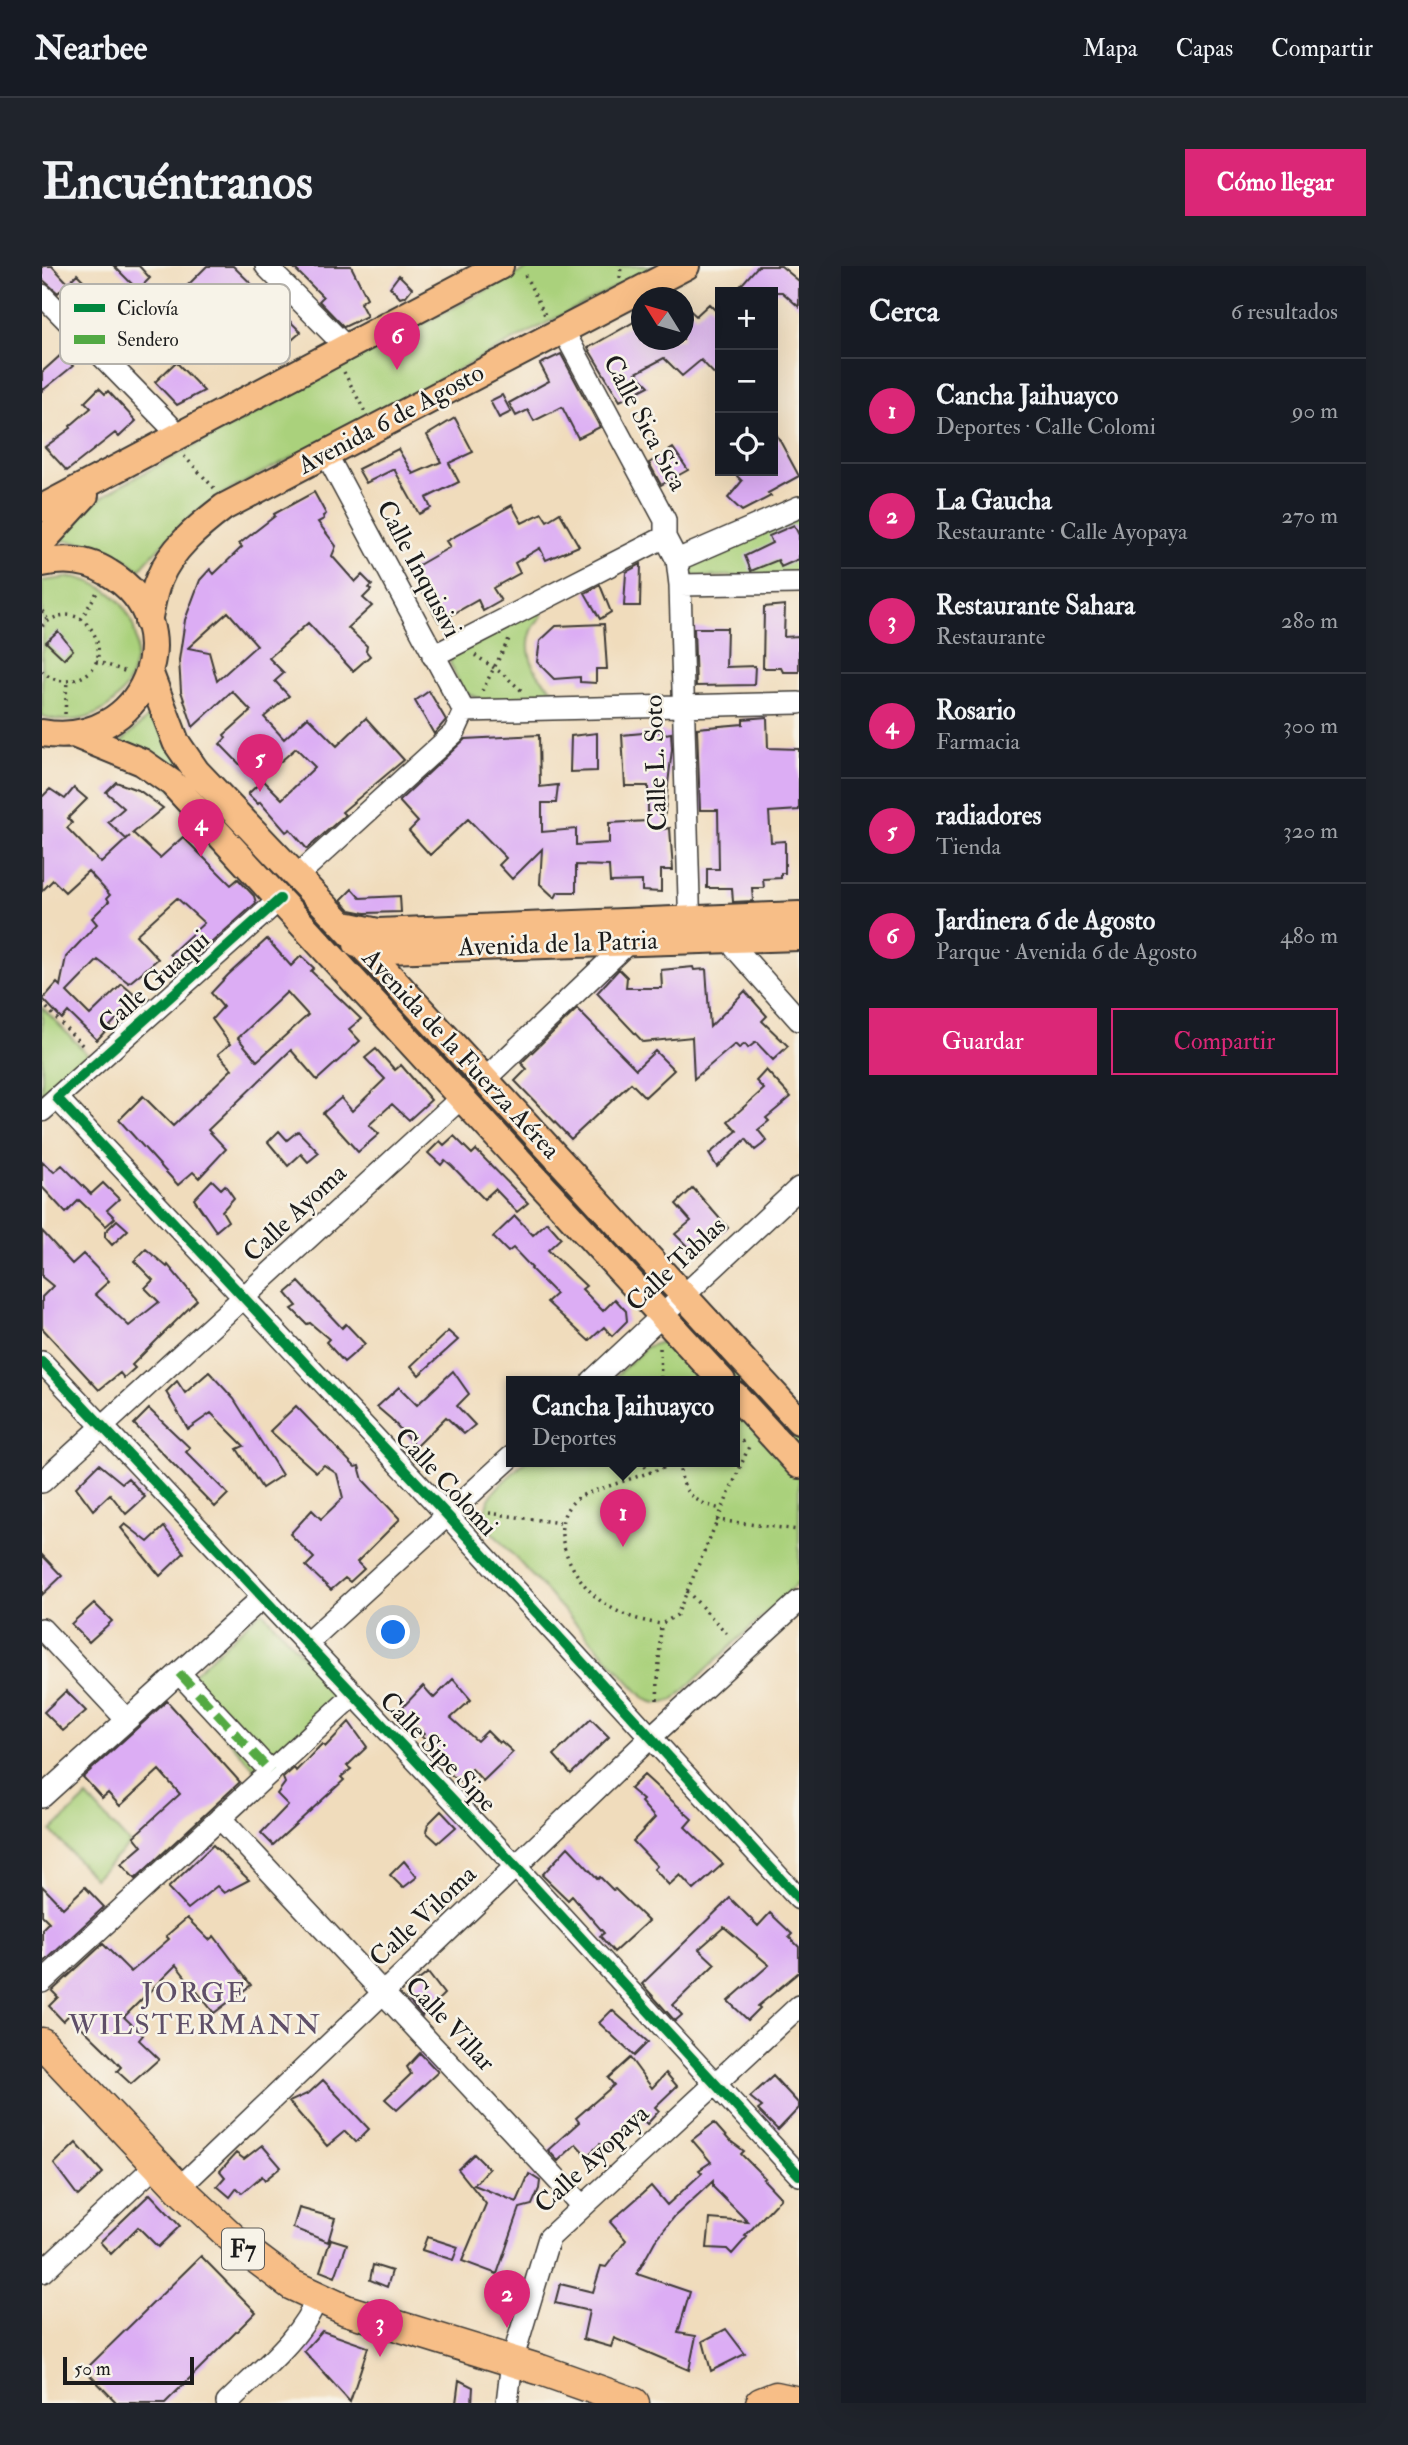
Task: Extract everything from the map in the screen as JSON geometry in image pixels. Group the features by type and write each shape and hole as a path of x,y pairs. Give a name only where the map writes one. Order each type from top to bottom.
{"highway":[{"name":"F7","path":"42,2043 179,2188 244,2249 292,2285 346,2310 512,2361 634,2403"},
{"path":"761,2403 796,2394"}],"main road":[{"path":"42,508 119,467 182,446 344,359 500,266"},
{"name":"Avenida 6 de Agosto","path":"148,622 158,581 167,564 199,526 224,507 555,324 685,266"},
{"path":"42,542 72,507 119,467"},
{"path":"42,564 77,561 104,569 127,586 136,596 148,622 152,651 140,672 139,695 122,714 101,728 56,733"},
{"name":"Avenida de la Fuerza Aérea","path":"140,672 176,742 196,771 298,876 799,1421"},
{"name":"Avenida de la Fuerza Aérea","path":"56,733 118,751 155,769 172,783 717,1376"},
{"name":"Avenida de la Patria","path":"730,929 799,915"},
{"name":"Avenida de la Patria","path":"351,934 385,950 408,950 629,942 690,929"},
{"name":"Avenida de la Patria","path":"317,940 378,932 690,929 730,929 799,937"},
{"path":"399,988 395,965 408,950"},
{"path":"740,1400 799,1465"}],"street":[{"path":"266,266 281,284"},
{"path":"42,295 60,314"},
{"path":"290,295 344,359"},
{"name":"Calle Sica Sica","path":"555,324 665,520 665,537 677,560 680,585"},
{"path":"106,364 182,446"},
{"name":"Calle Inquisivi","path":"325,452 464,711"},
{"path":"677,560 799,507"},
{"path":"433,656 665,537"},
{"path":"680,585 799,583"},
{"name":"Calle L. Soto","path":"680,585 690,929"},
{"path":"298,876 454,733 464,711 799,703"},
{"name":"Calle Guaqui","path":"47,1104 99,1063 280,899"},
{"path":"730,929 734,948 799,1020"},
{"path":"484,1080 629,942"},
{"name":"Calle Ayoma","path":"42,1482 461,1098"},
{"name":"Calle Colomi","path":"47,1104 243,1299 448,1516 799,1899"},
{"name":"Calle Tablas","path":"597,1376 799,1188"},
{"name":"Calle Sipe Sipe","path":"42,1362 516,1867 799,2175"},
{"path":"306,1644 506,1462"},
{"path":"42,1797 263,1597"},
{"name":"Calle Viloma","path":"179,2188 651,1737 799,1601"},
{"path":"42,1629 127,1720"},
{"path":"179,1673 271,1772"},
{"path":"42,1982 353,1696"},
{"name":"Calle Villar","path":"220,1818 582,2206"},
{"name":"Calle Ayopaya","path":"507,2403 512,2361 549,2238 799,2006"},
{"path":"42,2272 157,2164"},
{"path":"227,2403 298,2332 312,2314 317,2298"}],"path":[{"path":"619,280 621,266"},
{"path":"525,275 555,324"},
{"path":"344,359 366,414"},
{"path":"182,446 218,492"},
{"path":"81,619 100,587"},
{"path":"42,611 48,620"},
{"path":"42,626 48,620 64,615 81,619 95,632 98,642 96,661 85,675 67,681 56,680 42,671"},
{"path":"479,696 511,635"},
{"path":"467,653 494,668 526,695"},
{"path":"96,661 140,672"},
{"path":"56,733 67,681"},
{"path":"42,1003 99,1063"},
{"path":"660,1348 661,1376"},
{"path":"668,1467 572,1500 561,1524 573,1568 603,1603 625,1615 661,1624 677,1615 753,1439 740,1443"},
{"path":"646,1467 651,1473"},
{"path":"682,1467 684,1488 693,1498 722,1509"},
{"path":"489,1513 561,1524"},
{"path":"716,1520 799,1530"},
{"path":"687,1591 730,1637"},
{"path":"657,1700 661,1624"}],"green space":[{"path":"532,266 655,266 224,493 178,528 139,570 120,556 99,547 54,540 84,509 121,485"},
{"path":"799,514 799,574 698,577 689,573 688,564"},
{"path":"73,577 106,590 127,612 136,638 134,666 123,691 103,710 76,720 42,716 42,581"},
{"path":"539,609 542,616 530,636 530,657 540,676 557,692 557,696 484,700 463,692 450,663 452,656"},
{"path":"153,713 324,919 322,923 319,925 120,743"},
{"path":"341,949 347,950 660,1285 659,1293"},
{"path":"42,1007 89,1056 46,1098 42,1093"},
{"path":"683,1312 799,1437 799,1452 740,1385 740,1376 732,1376 678,1315"},
{"path":"661,1342 672,1343 706,1376 616,1376 646,1347"},
{"path":"740,1412 799,1477 799,1582 675,1699 664,1703 653,1702 645,1699 488,1528 486,1507 489,1498 519,1467 740,1467"},
{"path":"263,1612 339,1695 256,1775 253,1767 184,1691 178,1688"},
{"path":"87,1797 130,1844 94,1878 51,1831"}],"building":[{"path":"42,266 52,266 68,283 77,274 87,284 60,284 58,293 42,279"},
{"path":"114,266 139,266 150,278 144,284 132,284"},
{"path":"207,266 233,266 252,284 189,284"},
{"path":"292,266 351,266 367,298 360,303 367,316 344,327 319,301 323,297"},
{"path":"758,266 781,266 799,281 799,307 782,292 778,292 778,287 739,287"},
{"path":"399,275 412,288 406,296 400,298 390,287"},
{"path":"709,304 715,310 715,375 701,360 682,376 664,358 636,373 649,386 620,401 588,348 631,324 631,350 694,350 694,314 696,316"},
{"path":"290,321 301,332 290,342"},
{"path":"561,354 600,427 578,438 562,407 534,421 528,410 516,416 509,403 549,381 540,364"},
{"path":"60,356 60,364 73,366 42,391 42,372"},
{"path":"174,364 178,364 204,391 177,405 155,382"},
{"path":"99,388 105,394 108,391 136,421 119,437 115,433 67,471 45,447 71,428 70,426 91,408 85,402"},
{"path":"502,395 511,412 499,418 490,401"},
{"path":"455,418 473,452 449,463 459,482 426,498 431,508 419,514 394,469 366,483 358,469 398,449 413,474 441,462 427,435"},
{"path":"778,437 799,476 768,493 771,496 742,511 728,498 742,481 737,476 778,476"},
{"path":"673,448 688,470 661,485 649,463"},
{"path":"314,492 326,514 324,519 318,522 336,546 332,556 355,582 362,575 372,585 363,598 372,606 348,628 367,646 366,651 370,656 353,671 308,623 269,658 284,673 275,681 289,696 264,717 284,739 308,717 337,746 366,718 404,760 342,812 345,815 307,849 290,829 286,832 260,802 258,804 248,794 263,780 282,799 315,767 296,748 257,782 220,744 226,738 224,735 251,711 232,691 193,727 181,691 179,660 185,620 200,580 210,569 214,574 242,547 239,544 275,516 274,514","holes":["228,612 257,645 217,681 209,652 188,648"]},
{"path":"512,505 522,523 542,513 547,521 560,513 579,546 546,560 540,548 515,563 520,573 493,588 501,601 483,611 478,600 439,622 410,570 450,547 446,541"},
{"path":"794,525 799,535 799,559 781,567 778,560 751,571 745,556 772,543 769,536"},
{"path":"641,564 640,606 624,606 626,572"},
{"path":"600,585 611,612 600,619 585,593"},
{"path":"785,605 784,637 799,636 799,672 763,668 764,607"},
{"path":"604,624 607,669 596,669 596,683 580,682 580,677 554,679 537,662 540,641 556,626"},
{"path":"694,628 727,628 726,667 755,666 754,685 696,686"},
{"path":"58,631 73,650 64,659 46,642"},
{"path":"429,691 446,720 434,734 415,701"},
{"path":"767,717 768,748 799,749 799,810 769,812 771,842 785,841 785,873 781,873 781,878 763,879 764,888 752,888 753,901 733,902 732,888 707,888 707,869 719,869 718,810 700,810 697,728 743,724 743,719"},
{"path":"664,731 665,734 671,733 672,749 663,829 670,828 673,870 661,870 661,892 642,891 642,881 610,882 609,866 576,865 576,892 558,892 555,898 540,884 542,849 512,879 499,865 506,858 468,819 430,855 409,831 418,822 399,801 465,739 539,735 540,787 558,785 556,803 542,803 542,832 576,829 576,845 609,843 609,823 648,821 648,786 625,786 622,735"},
{"path":"597,733 597,771 570,772 571,736"},
{"path":"116,782 140,791 163,808 133,833 160,858 183,837 231,885 238,879 254,896 256,903 184,967 170,954 204,923 177,898 136,935 158,959 129,983 98,960 67,992 90,1015 122,984 137,997 121,1011 97,1040 68,1012 62,1019 43,999 57,983 60,986 66,957 97,924 92,918 109,901 107,898 110,895 88,871 65,892 53,880 42,891 42,797 50,789 65,799 74,788 87,799 68,818 72,823 67,828 101,863 130,836 126,839 108,822 124,808 106,792"},
{"path":"352,889 360,898 400,896 401,912 365,913 350,910 341,900"},
{"path":"267,939 291,966 301,956 314,968 311,971 361,1019 349,1029 360,1041 317,1080 291,1050 208,1130 226,1149 199,1178 193,1172 178,1185 119,1120 143,1096 173,1126 232,1069 218,1054 230,1044 212,1019 223,1007 211,993","holes":["287,992 308,1015 257,1061 238,1038"]},
{"path":"693,967 694,970 706,969 710,1027 745,991 767,1016 762,1021 788,1046 773,1060 756,1042 748,1048 745,1044 739,1048 735,1044 694,1079 692,1037 643,1042 597,993 619,969 627,977 626,988 662,988 661,970"},
{"path":"577,1009 636,1069 655,1051 674,1070 645,1097 631,1083 571,1139 515,1081 527,1069 521,1063"},
{"path":"376,1049 395,1070 401,1065 431,1100 409,1120 392,1104 369,1125 379,1134 358,1152 323,1113 341,1098 352,1111 385,1079 365,1058"},
{"path":"766,1070 791,1097 766,1118 769,1121 758,1130 767,1141 755,1150 746,1139 717,1167 709,1154 737,1131 728,1121 764,1089 756,1081"},
{"path":"279,1131 287,1140 298,1131 319,1153 308,1162 301,1154 288,1166 268,1142"},
{"path":"454,1136 472,1154 476,1150 528,1203 517,1212 495,1189 484,1199 445,1160 441,1165 428,1153 440,1141 444,1145"},
{"path":"42,1162 54,1172 62,1165 91,1194 103,1183 119,1199 107,1210 115,1218 106,1226 79,1200 66,1213 42,1187"},
{"path":"212,1180 221,1189 225,1185 234,1198 222,1211 228,1221 216,1231 194,1199"},
{"path":"693,1188 728,1228 697,1256 675,1234 691,1221 676,1204"},
{"path":"515,1216 533,1235 547,1222 561,1238 548,1250 586,1286 582,1289 603,1311 615,1299 626,1311 627,1321 612,1336 604,1327 589,1341 547,1302 556,1294 532,1268 513,1248 508,1252 493,1237"},
{"path":"117,1220 128,1230 112,1245 105,1237 105,1232"},
{"path":"42,1231 72,1264 83,1254 109,1281 95,1294 129,1326 159,1302 145,1288 153,1280 134,1261 146,1249 167,1267 168,1265 197,1300 132,1365 135,1368 124,1378 120,1373 99,1390 42,1328 42,1297 53,1286 42,1277"},
{"path":"299,1282 342,1328 346,1324 365,1344 344,1362 326,1342 329,1339 310,1323 307,1324 292,1309 297,1306 286,1293"},
{"path":"448,1331 458,1340 419,1375 411,1366"},
{"path":"453,1371 469,1394 457,1406 475,1425 464,1434 446,1417 416,1447 377,1407 399,1387 417,1405"},
{"path":"209,1372 234,1399 282,1475 262,1488 237,1449 244,1446 211,1413 188,1429 166,1392 177,1381 185,1393"},
{"path":"296,1406 355,1467 359,1466 363,1480 400,1519 357,1562 364,1569 350,1582 345,1578 331,1590 306,1566 314,1558 290,1534 312,1510 321,1519 343,1498 337,1474 324,1465 316,1472 270,1431"},
{"path":"149,1409 190,1448 186,1452 228,1494 215,1507 134,1424"},
{"path":"99,1464 122,1483 128,1478 145,1497 126,1514 110,1494 93,1510 76,1487"},
{"path":"125,1524 148,1542 164,1527 184,1553 160,1576 121,1528"},
{"path":"42,1555 62,1576 42,1595"},
{"path":"94,1603 112,1621 89,1642 71,1624"},
{"path":"453,1679 471,1700 451,1718 477,1741 487,1731 513,1752 483,1781 472,1769 459,1781 448,1772 452,1767 400,1710 423,1686 434,1698"},
{"path":"66,1691 86,1711 63,1731 44,1712"},
{"path":"167,1701 240,1782 135,1879 121,1864 142,1846 134,1836 180,1794 159,1770 120,1806 108,1793 102,1798 83,1777"},
{"path":"591,1719 609,1737 571,1774 554,1755"},
{"path":"349,1722 367,1747 347,1766 351,1769 341,1777 344,1780 273,1845 261,1833 288,1805 277,1794 285,1783 283,1778 294,1768 296,1771 322,1744 325,1747"},
{"path":"644,1775 692,1819 685,1827 723,1864 694,1890 680,1875 669,1885 654,1869 657,1866 633,1841 655,1818 641,1802 643,1800 630,1789"},
{"path":"441,1811 456,1827 438,1843 426,1832 428,1824"},
{"path":"213,1845 249,1880 224,1893 217,1886 188,1909 168,1888"},
{"path":"568,1847 598,1879 600,1877 615,1889 648,1921 614,1952 600,1936 604,1933 572,1896 568,1900 542,1875"},
{"path":"404,1861 417,1877 403,1888 390,1875"},
{"path":"42,1886 63,1908 85,1887 104,1907 42,1964 42,1929 49,1922 42,1915"},
{"path":"730,1898 758,1926 770,1913 792,1934 789,1937 799,1947 799,1972 758,2006 760,2008 748,2020 728,2001 769,1965 724,1927 699,1949 715,1964 673,2005 682,2015 675,2021 642,1984"},
{"path":"187,1918 209,1940 214,1936 251,1985 214,2013 176,1965 124,2017 143,2035 139,2040 159,2059 131,2084 117,2071 121,2067 69,2015 63,2021 49,2006 58,1997 52,1991 103,1944 131,1972 169,1939 166,1936"},
{"path":"428,1973 444,1994 422,2016 406,1997 415,1983"},
{"path":"612,2010 648,2042 634,2056 599,2023"},
{"path":"420,2053 438,2072 397,2110 385,2099 411,2074 407,2067"},
{"path":"630,2058 652,2088 666,2073 677,2086 655,2107 659,2111 647,2124 640,2118 609,2150 600,2144 587,2156 576,2144 558,2161 548,2150 579,2122 576,2118 614,2085 608,2078"},
{"path":"773,2076 799,2104 799,2108 778,2130 758,2110 762,2107 750,2097"},
{"path":"323,2080 369,2129 356,2142 345,2131 327,2146 289,2102 309,2093"},
{"path":"714,2123 729,2140 744,2151 741,2154 781,2198 732,2254 727,2249 707,2248 710,2219 748,2222 713,2187 713,2181 675,2216 655,2241 637,2274 690,2292 678,2333 696,2336 689,2370 614,2338 611,2347 583,2339 589,2311 555,2303 560,2284 593,2292 601,2266 606,2267 626,2240 610,2222 651,2186 667,2205 702,2173 699,2170 711,2162 692,2140"},
{"path":"76,2143 103,2173 78,2196 54,2164"},
{"path":"262,2145 281,2167 265,2180 262,2176 242,2193 237,2188 230,2197 217,2186 225,2177 220,2171 236,2153 244,2159"},
{"path":"474,2154 489,2169 474,2185 517,2202 529,2174 540,2181 532,2205 520,2208 497,2274 462,2261 486,2204 458,2169"},
{"path":"150,2194 180,2226 158,2247 138,2227 111,2254 100,2242"},
{"path":"299,2208 335,2218 328,2242 293,2228"},
{"path":"427,2237 458,2247 453,2260 422,2250"},
{"path":"331,2239 347,2244 335,2277 320,2271"},
{"path":"201,2256 256,2312 165,2403 117,2403 85,2370"},
{"path":"373,2265 392,2271 387,2287 370,2280"},
{"path":"726,2329 745,2354 711,2371 703,2341"},
{"path":"322,2331 368,2347 350,2402 304,2351"},
{"path":"459,2380 473,2387 472,2403 456,2403"}],"marked path":[{"path":"179,1673 271,1772"}],"cycle path":[{"path":"280,899 57,1098 448,1516 799,1899"},
{"path":"42,1362 516,1867 799,2175"}],"place":[{"name":"Jardinera 6 de Agosto","path":"397,370"},
{"name":"radiadores","path":"260,792"},
{"name":"Rosario","path":"201,857"},
{"name":"Cancha Jaihuayco","path":"623,1547"},
{"name":"La Gaucha","path":"507,2328"},
{"name":"Restaurante Sahara","path":"380,2357"}],"district":[{"name":"JORGE WILSTERMANN","path":"195,2009"}]}
